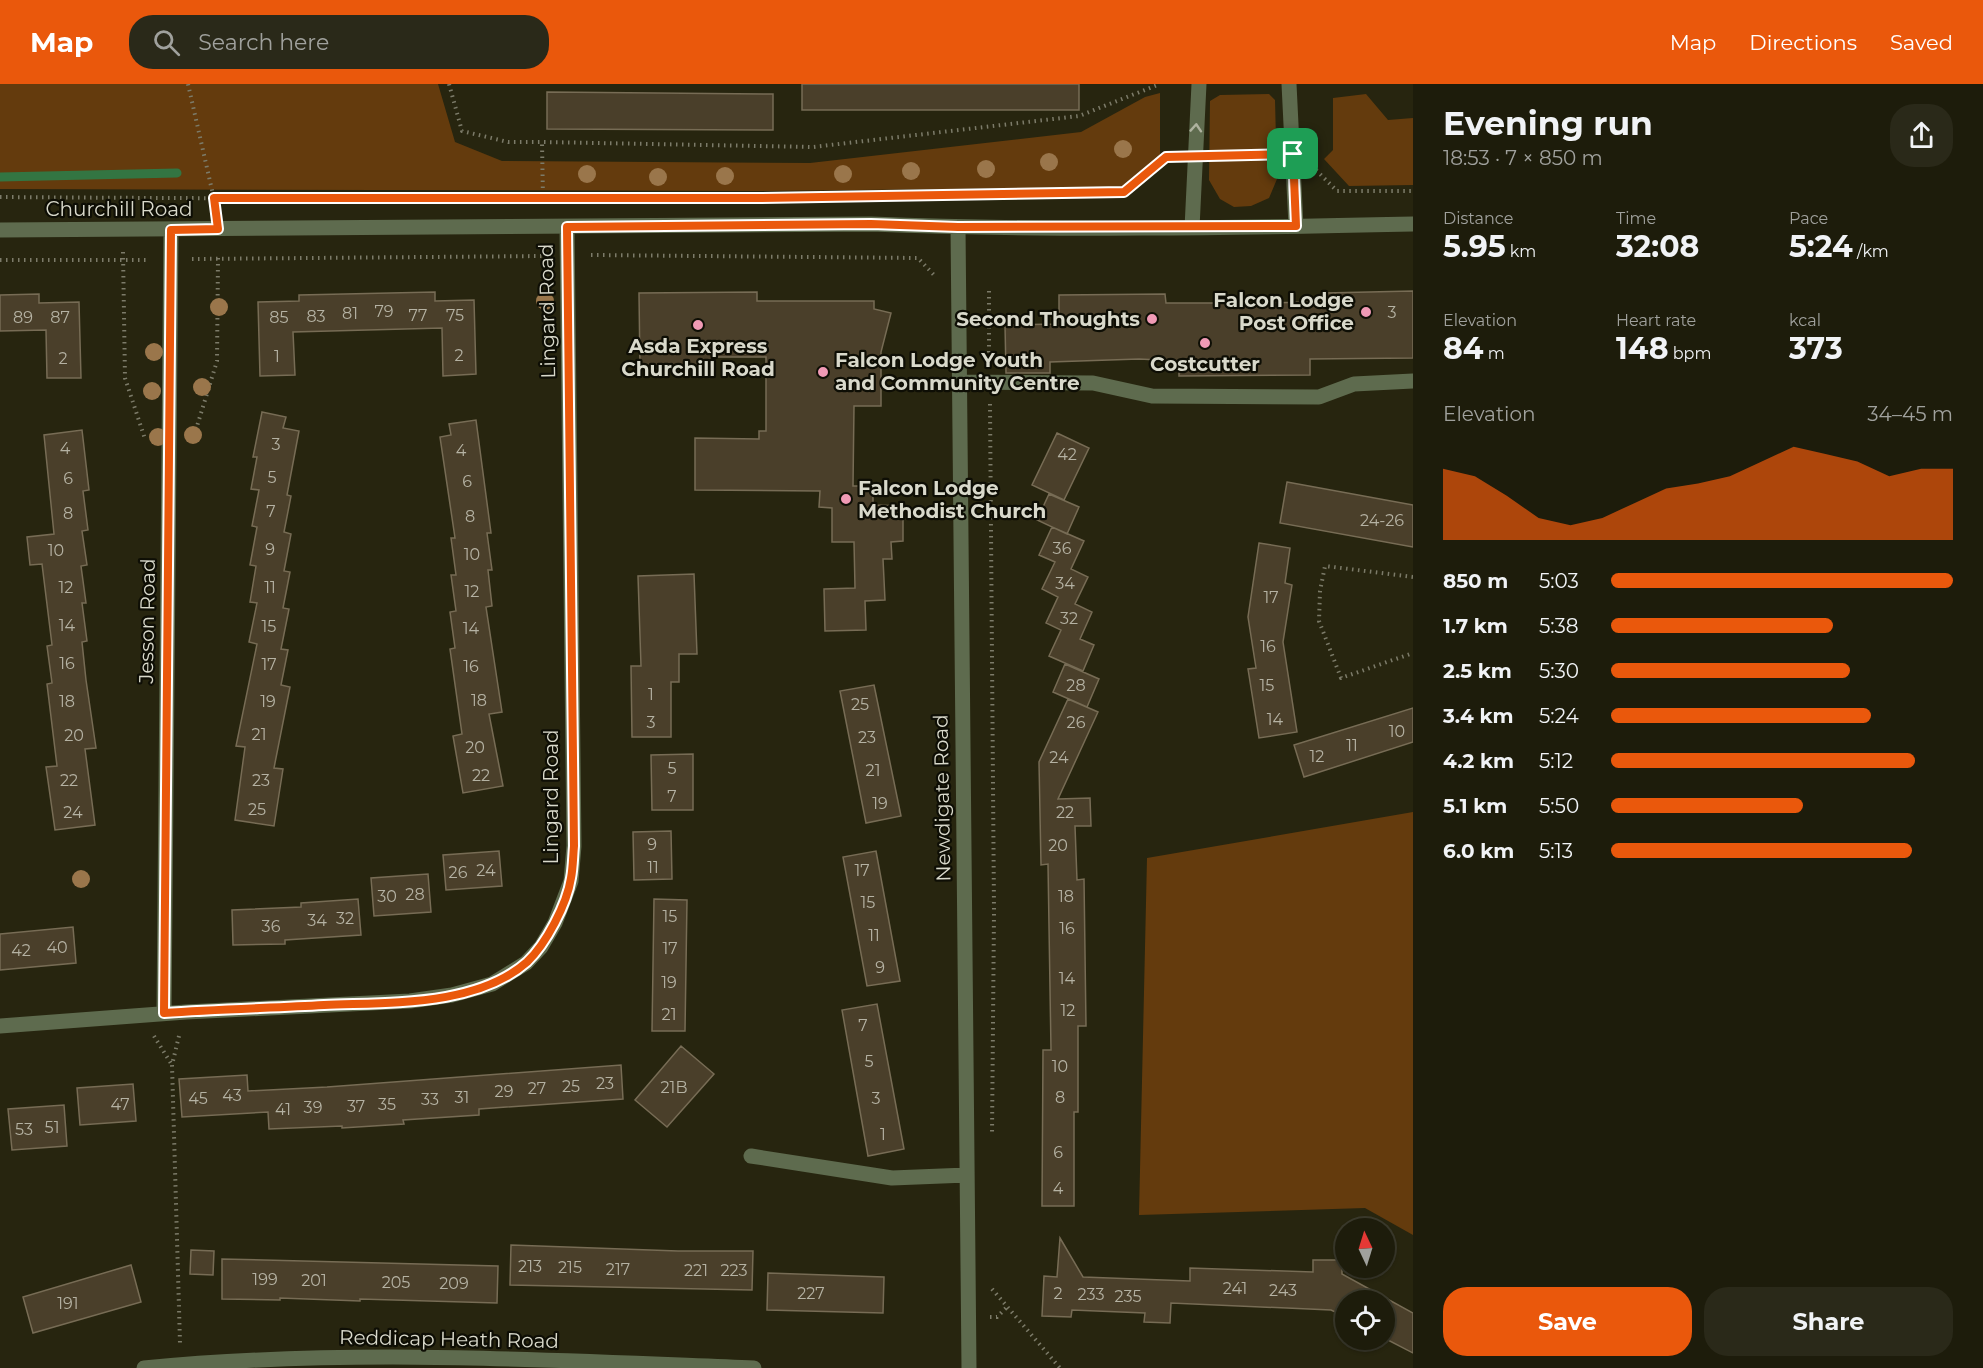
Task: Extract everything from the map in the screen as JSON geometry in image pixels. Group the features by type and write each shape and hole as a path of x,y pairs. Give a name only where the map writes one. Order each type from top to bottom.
{"street":[{"path":"1192,228 1198,84"},
{"path":"1289,84 1296,226"},
{"name":"Churchill Road","path":"0,230 871,224 958,227 1192,228 1413,224"},
{"name":"Lingard Road","path":"0,1026 164,1013 410,1001 452,995 492,984 526,963 541,946 555,923 571,881 574,846 567,227"},
{"name":"Newdigate Road","path":"958,227 969,1368"},
{"name":"Jesson Road","path":"164,1013 171,230"},
{"path":"960,382 1093,383 1152,396 1319,396 1354,384 1413,381"},
{"path":"751,1156 892,1178 967,1175"},
{"name":"Reddicap Heath Road","path":"144,1368 289,1359 466,1357 754,1368"}],"path":[{"path":"188,84 214,198 218,229"},
{"path":"449,84 462,131 508,142 813,147 1079,116 1160,84"},
{"path":"542,142 544,227"},
{"path":"0,197 543,199 1124,192 1166,157 1293,154 1316,154 1315,169 1337,191 1413,191"},
{"path":"0,260 612,254 918,258 937,280"},
{"path":"989,291 994,911 992,1147"},
{"path":"1413,577 1325,566 1320,591 1319,621 1341,678 1413,653"},
{"path":"181,1364 172,1065 186,1012"},
{"path":"991,1288 1060,1368"},
{"path":"968,1317 997,1317 1006,1308"}],"shaded area":[{"path":"0,84 438,84 455,142 502,161 810,163 1081,132 1145,97 1160,93 1160,156 1124,187 762,191 0,189"},
{"path":"1269,94 1275,100 1277,179 1269,198 1251,206 1234,207 1220,199 1209,180 1210,101 1220,95"},
{"path":"1366,94 1388,120 1413,118 1413,185 1349,186 1324,159 1333,150 1333,98"},
{"path":"1413,812 1413,1235 1395,1225 1395,1218 1383,1218 1365,1208 1139,1215 1147,858"}],"building":[{"path":"802,84 1079,84 1079,110 802,110"},
{"path":"547,92 773,94 773,130 547,129"},
{"path":"1413,291 1413,358 1310,359 1310,375 1179,376 1179,361 1139,359 1050,362 1050,373 1006,373 1005,325 1059,324 1059,295 1165,294 1166,303 1244,303 1325,302 1325,293"},
{"path":"435,292 435,301 474,300 476,374 443,376 442,328 293,332 295,375 260,376 258,302 299,301 299,295"},
{"path":"757,292 757,301 874,301 874,309 891,313 881,352 881,406 854,406 853,486 873,486 873,505 903,506 903,541 891,542 892,559 883,559 885,600 865,601 866,630 825,631 824,589 855,588 854,542 832,542 832,508 819,507 820,491 695,490 695,438 759,439 759,431 766,431 766,357 714,357 715,367 640,369 639,293"},
{"path":"39,294 39,303 79,302 81,378 47,378 46,330 0,331 0,295"},
{"path":"262,412 286,417 283,428 299,431 287,495 291,496 284,532 291,534 284,571 290,572 283,608 289,609 281,649 288,650 281,685 290,687 274,768 283,769 274,826 235,820 245,747 236,746 257,644 249,642 257,603 250,602 256,566 250,565 257,527 252,526 259,490 251,489 257,457 253,457"},
{"path":"476,420 491,533 487,533 492,570 488,570 492,606 486,607 502,712 489,714 503,786 463,793 453,736 462,734 450,649 455,648 450,612 456,611 451,575 456,575 451,538 455,538 440,437 451,435 449,424"},
{"path":"82,430 89,490 83,491 88,530 82,531 87,565 81,566 86,603 82,603 87,641 82,642 96,748 85,749 95,825 55,830 46,767 57,766 47,684 52,683 47,646 52,645 42,564 30,565 27,537 54,534 44,435"},
{"path":"1057,433 1089,448 1064,500 1032,485"},
{"path":"1287,482 1413,505 1413,547 1280,523"},
{"path":"1049,494 1079,507 1067,534 1037,520"},
{"path":"1052,527 1084,541 1071,569 1088,577 1075,604 1092,612 1080,639 1094,645 1083,671 1049,656 1061,630 1046,623 1058,597 1042,589 1055,562 1039,555"},
{"path":"1259,543 1290,548 1285,583 1292,585 1283,642 1297,732 1259,738 1248,669 1256,668 1248,617"},
{"path":"694,574 697,654 679,654 679,682 671,682 671,737 632,737 631,666 641,666 638,576"},
{"path":"1065,664 1099,679 1087,707 1053,692"},
{"path":"874,685 901,816 866,823 840,691"},
{"path":"1068,699 1098,712 1058,799 1090,798 1091,826 1075,826 1077,880 1084,879 1086,1026 1078,1026 1078,1112 1074,1112 1074,1206 1042,1206 1043,1050 1051,1050 1048,864 1041,865 1039,762"},
{"path":"1413,708 1413,742 1304,777 1294,745"},
{"path":"693,754 693,810 652,810 651,755"},
{"path":"671,831 672,879 634,880 633,832"},
{"path":"499,851 502,886 446,890 443,855"},
{"path":"876,851 900,981 867,986 843,857"},
{"path":"428,874 431,912 374,916 371,878"},
{"path":"358,899 361,935 285,940 285,944 233,945 232,910 301,907 301,903"},
{"path":"654,899 687,900 685,1031 652,1031"},
{"path":"73,927 76,963 0,970 0,934"},
{"path":"877,1004 904,1149 868,1156 842,1010"},
{"path":"681,1046 714,1074 667,1127 635,1100"},
{"path":"621,1065 623,1099 479,1109 479,1115 403,1120 404,1124 342,1128 342,1126 269,1129 268,1112 182,1117 179,1079 247,1075 248,1091"},
{"path":"133,1084 136,1121 80,1125 77,1088"},
{"path":"64,1105 67,1146 12,1150 8,1109"},
{"path":"1060,1238 1083,1277 1190,1281 1190,1268 1313,1272 1313,1260 1335,1260 1335,1278 1349,1278 1371,1290 1335,1290 1335,1312 1171,1303 1170,1323 1144,1322 1145,1313 1072,1310 1071,1317 1042,1316 1044,1276 1057,1277"},
{"path":"511,1245 678,1251 753,1251 752,1290 510,1285"},
{"path":"191,1250 214,1251 213,1275 190,1274"},
{"path":"222,1259 498,1266 497,1303 360,1299 360,1301 280,1298 280,1300 222,1299"},
{"path":"131,1265 141,1302 33,1333 23,1297"},
{"path":"768,1273 884,1277 883,1313 767,1310"},
{"path":"1395,1303 1413,1313 1413,1353 1395,1344"}],"waterway":[{"path":"0,177 177,173"}],"place":[{"name":"Falcon Lodge Post Office","path":"1366,312"},
{"name":"Second Thoughts","path":"1152,319"},
{"name":"Asda Express Churchill Road","path":"698,325"},
{"name":"Costcutter","path":"1205,343"},
{"name":"Falcon Lodge Youth and Community Centre","path":"823,372"},
{"name":"Falcon Lodge Methodist Church","path":"846,499"}],"route":[{"path":"1293,154 1296,226 958,227 871,224 567,227 574,846 571,881 555,923 541,946 526,963 492,984 452,995 410,1001 164,1013 171,230 218,229 214,198 761,198 1124,192 1166,157 1293,154"}]}
